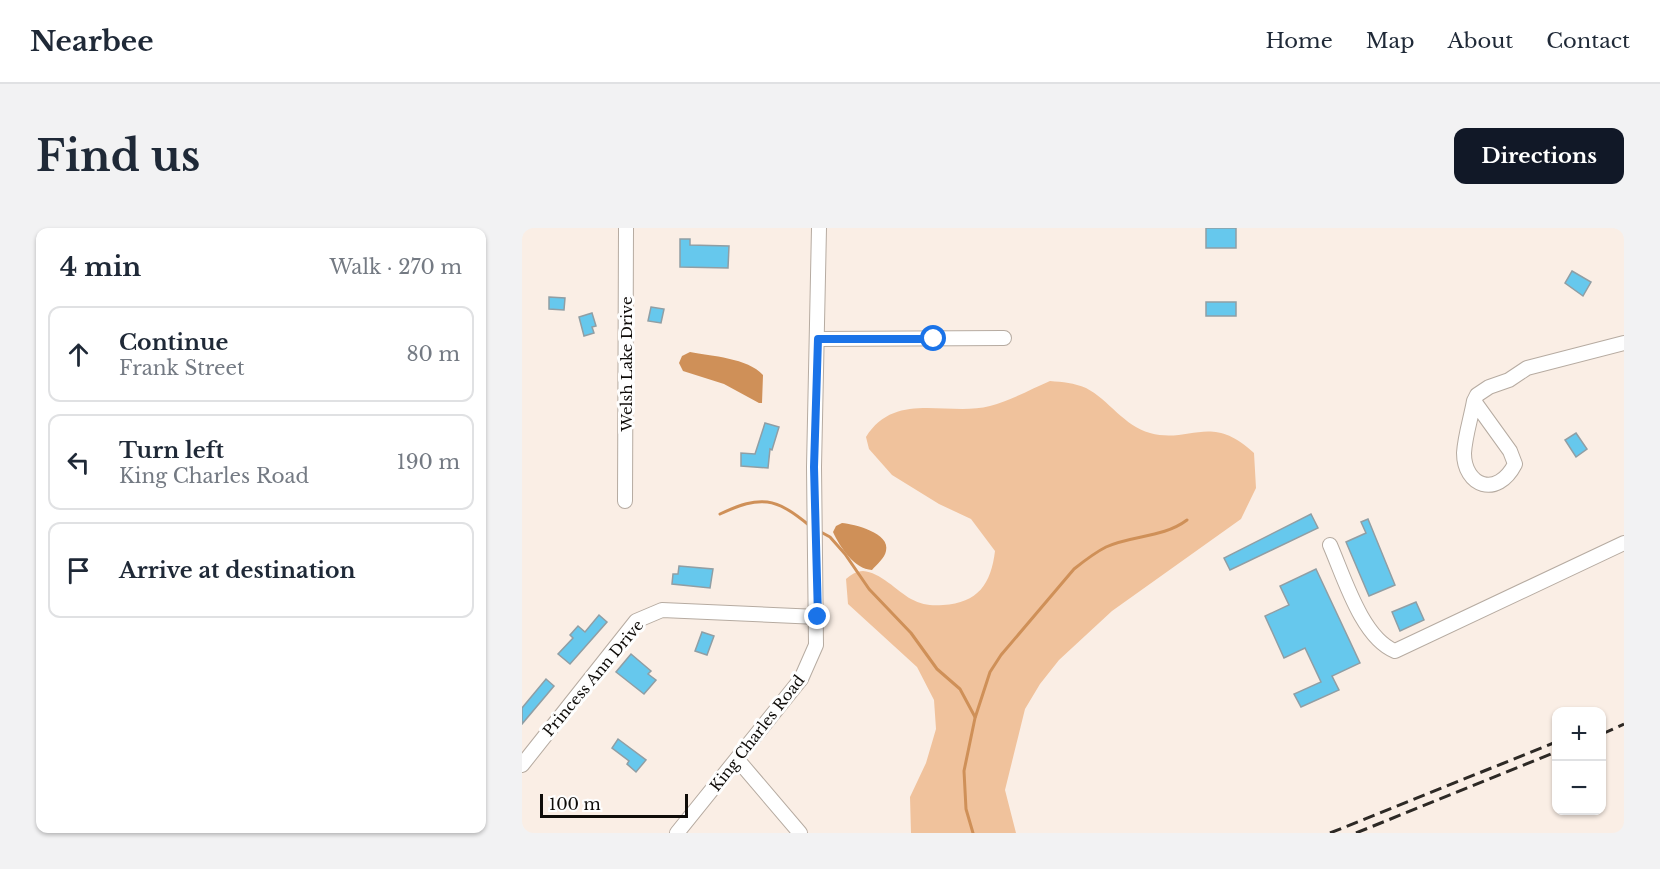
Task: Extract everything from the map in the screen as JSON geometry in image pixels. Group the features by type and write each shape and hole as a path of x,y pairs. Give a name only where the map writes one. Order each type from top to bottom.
{"street":[{"name":"Welsh Lake Drive","path":"625,501 626,228"},
{"name":"King Charles Road","path":"677,833 801,679 816,645 818,617 814,467 819,228"},
{"path":"818,339 1004,338"},
{"path":"1474,401 1510,450 1515,464 1509,476 1498,485 1488,486 1479,482 1467,465 1464,453 1474,401 1477,395 1489,387 1509,380 1527,368 1624,343"},
{"path":"1330,545 1370,632 1383,646 1395,651 1624,543"},
{"name":"Princess Ann Drive","path":"522,765 636,621 646,615 663,610 818,617"},
{"path":"737,759 800,833"}],"shaded area":[{"path":"690,352 739,361 756,369 763,375 762,403 724,384 683,371 679,363 682,356"},
{"path":"1050,381 1086,388 1132,425 1150,433 1177,435 1213,432 1225,434 1239,441 1254,453 1256,488 1241,519 1112,611 1059,660 1040,684 1025,709 1005,790 1016,833 911,833 910,797 926,763 936,729 934,700 917,667 848,604 846,579 858,572 869,572 919,603 935,605 955,603 974,596 981,590 990,573 995,551 971,519 939,504 892,475 869,449 866,437 878,423 892,414 907,409 974,409 990,406"},
{"path":"842,523 855,525 883,539 886,545 885,554 872,570 859,566 840,544 833,532 836,526"}],"building":[{"path":"1206,228 1236,228 1236,248 1206,248"},
{"path":"680,239 690,239 690,245 729,246 728,268 680,267"},
{"path":"1572,271 1591,282 1583,296 1565,283"},
{"path":"549,297 565,298 564,310 549,309"},
{"path":"1206,302 1236,302 1236,316 1206,316"},
{"path":"651,307 664,309 661,323 648,321"},
{"path":"592,313 596,326 592,327 594,333 584,336 579,317"},
{"path":"765,423 779,427 772,450 770,449 768,468 741,466 741,453 755,454"},
{"path":"1576,433 1587,449 1576,457 1565,440"},
{"path":"1311,514 1318,528 1230,570 1224,558"},
{"path":"1368,519 1395,585 1369,596 1346,542 1366,533 1361,522"},
{"path":"679,566 713,569 710,588 672,584 673,574 678,574"},
{"path":"1316,569 1360,663 1332,676 1339,690 1301,707 1294,694 1321,682 1305,648 1284,658 1265,616 1289,605 1280,586"},
{"path":"1416,602 1424,620 1400,631 1392,612"},
{"path":"599,615 607,622 570,664 558,654 573,638 570,635 578,626 585,632"},
{"path":"702,632 714,636 707,655 695,651"},
{"path":"631,654 651,671 648,674 656,680 644,694 616,672"},
{"path":"546,679 554,686 522,724 522,708"},
{"path":"618,739 646,760 636,772 627,764 629,761 612,748"}],"waterway":[{"path":"720,514 746,504 767,502 787,509 810,526"},
{"path":"973,833 966,809 964,771 975,718 990,672 1001,655 1074,569 1089,557 1116,543 1168,530 1187,520"},
{"path":"819,531 830,537 845,554 869,589 911,633 937,669 960,689 975,717"}],"railway":[{"path":"1606,732 1624,724"},
{"path":"1330,833 1552,744"},
{"path":"1356,833 1552,754"}],"route":[{"path":"818,617 814,467 818,339 934,339"}]}
